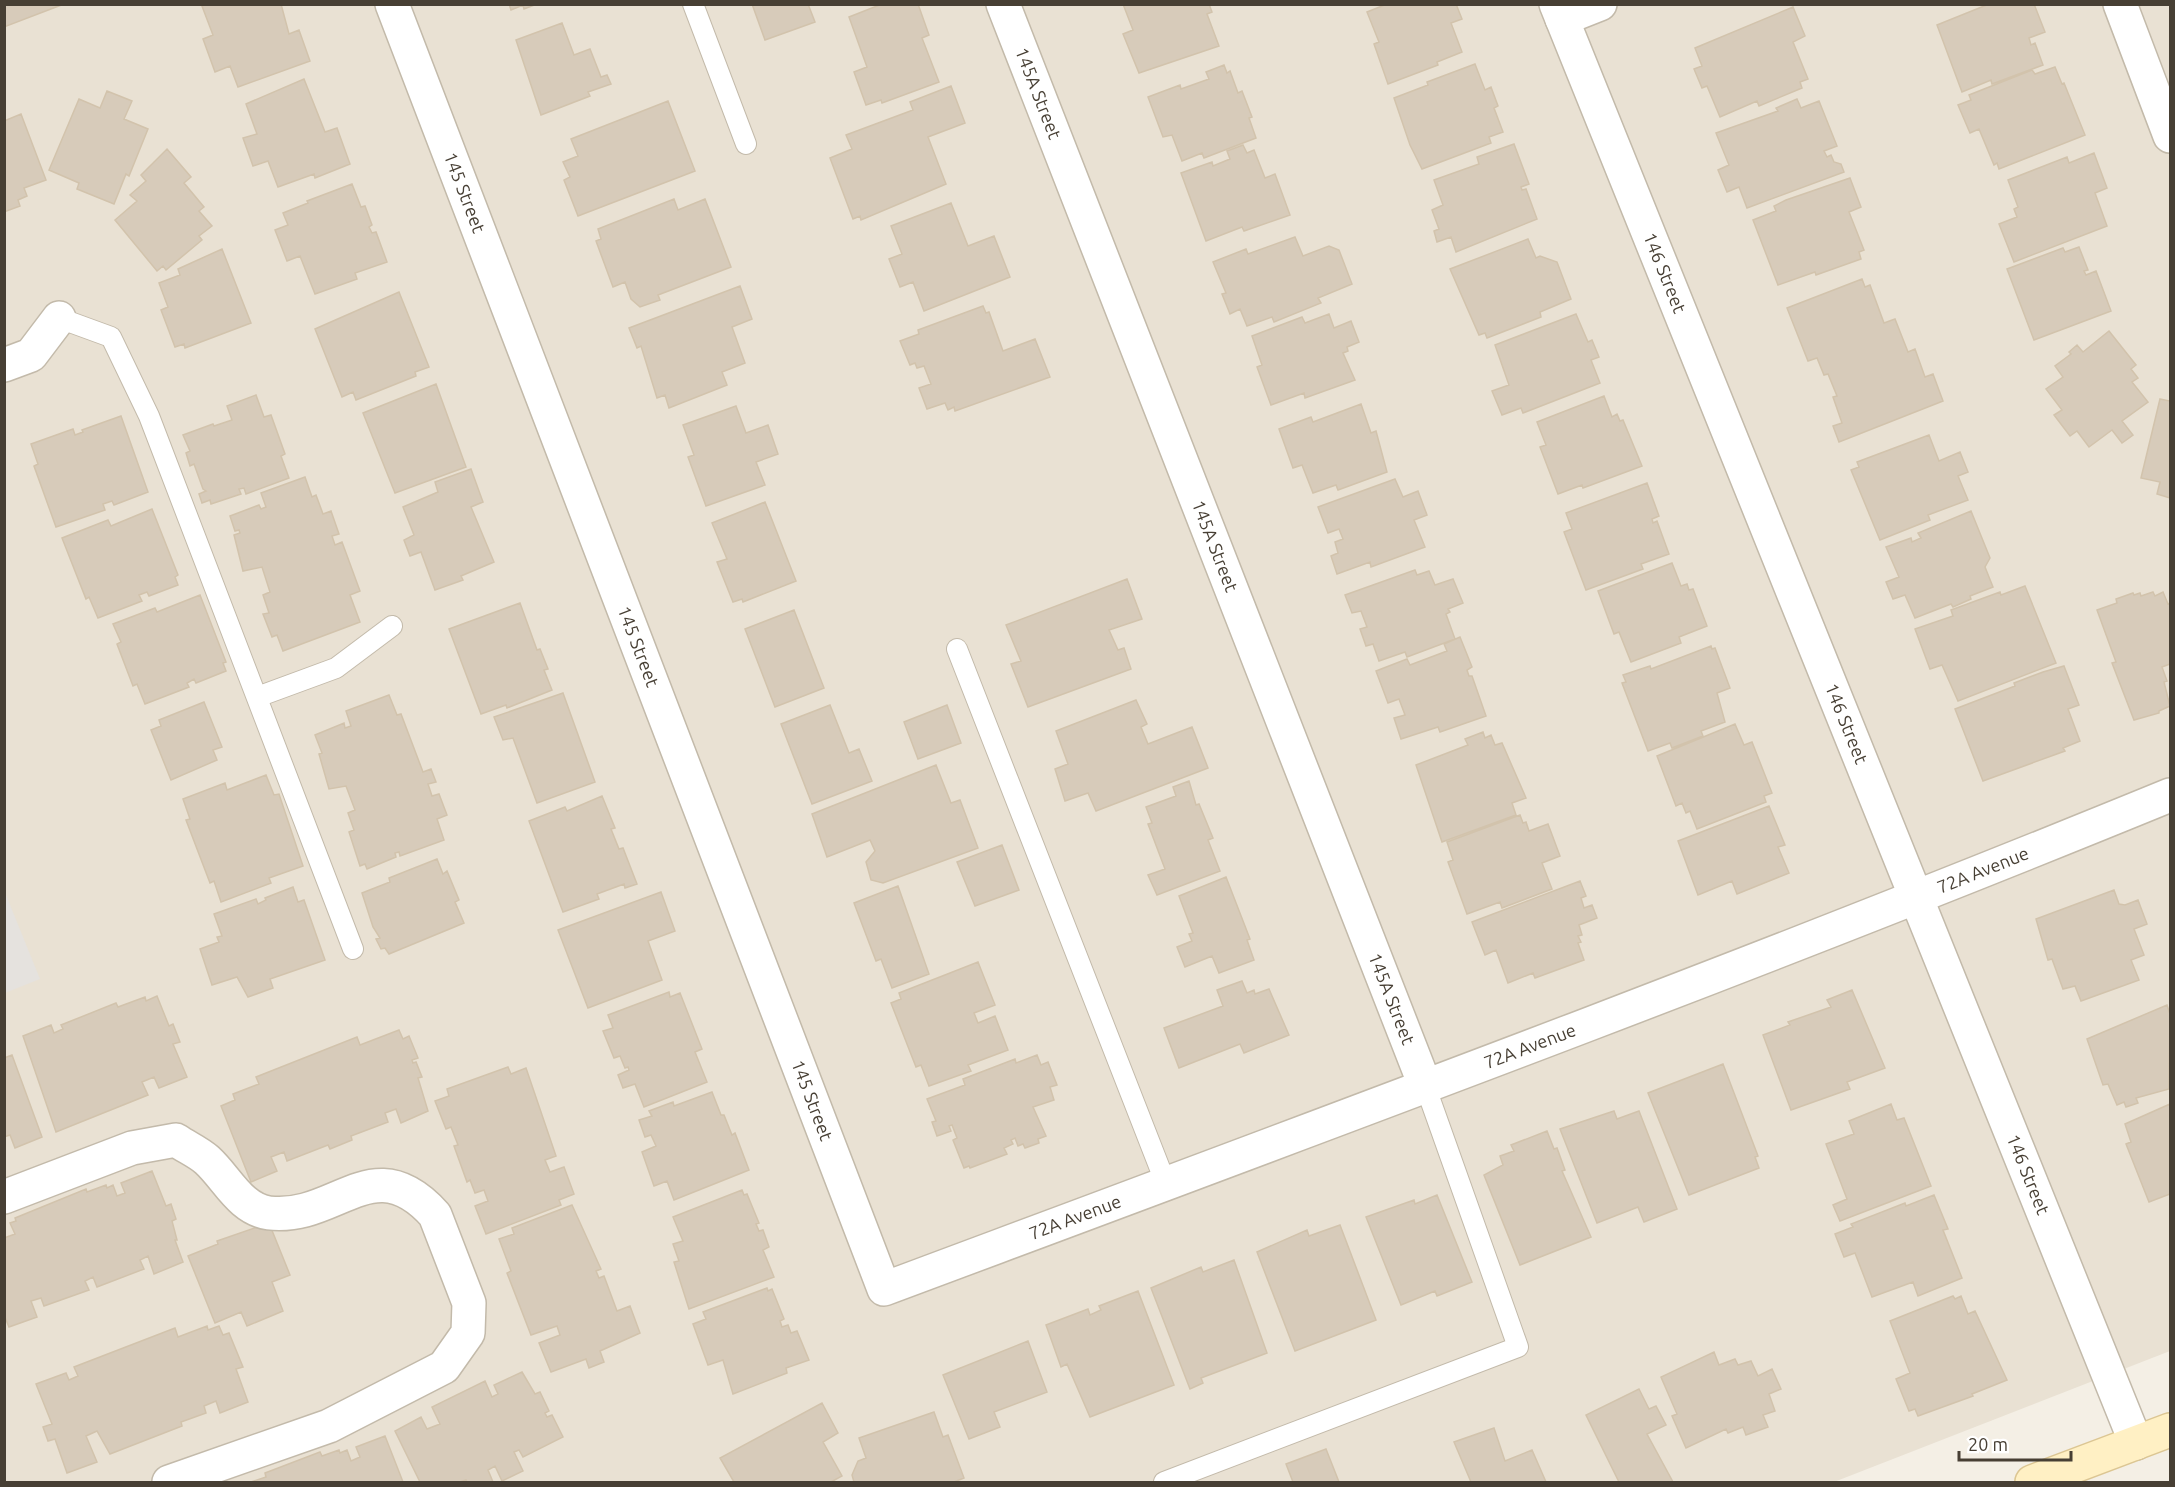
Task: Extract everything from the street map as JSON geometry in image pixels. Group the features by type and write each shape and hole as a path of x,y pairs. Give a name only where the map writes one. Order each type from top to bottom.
{"main road":[{"path":"2032,1482 2170,1430"}],"street":[{"name":"145 Street","path":"392,4 884,1288"},
{"name":"145A Street","path":"1003,4 1425,1088"},
{"path":"1559,12 1600,4"},
{"path":"2120,4 2170,136"},
{"name":"146 Street","path":"1559,12 2136,1443"},
{"path":"4,365 31,355 59,318"},
{"name":"72A Avenue","path":"884,1288 1425,1088 1916,899 2170,795"},
{"path":"4,1197 132,1148 176,1140 207,1160 243,1202 268,1213 307,1210 372,1185 399,1187 425,1204 435,1215 469,1303 468,1333 444,1367 329,1426 169,1482"}],"lane":[{"path":"693,4 746,144"},
{"path":"59,318 111,338 149,416 353,949"},
{"path":"257,697 336,668 392,626"},
{"path":"957,649 1166,1184"},
{"path":"1164,1482 1518,1347 1425,1088"}],"shaded area":[{"path":"5,5 2170,5 2170,1351 1834,1482 5,1482"},
{"path":"4,890 40,979 5,993 4,993"}],"building":[{"path":"4,4 64,4 4,27"},
{"path":"206,4 281,4 289,34 299,30 310,61 238,87 230,66 215,72 203,39 213,35 202,6"},
{"path":"509,4 537,4 524,9 523,5 511,10"},
{"path":"752,4 808,4 815,22 765,40"},
{"path":"882,4 918,4 929,35 922,38 939,82 882,103 881,100 866,105 854,72 867,67 849,17"},
{"path":"1123,4 1209,4 1212,12 1207,14 1219,46 1139,73 1123,34 1133,30"},
{"path":"1387,4 1456,4 1462,19 1451,23 1462,52 1437,62 1438,65 1388,84 1374,44 1379,42 1367,12"},
{"path":"1989,4 2034,4 2045,32 2029,38 2031,45 2035,43 2043,65 1992,84 1991,80 1962,92 1937,25"},
{"path":"1793,7 1805,36 1793,42 1808,79 1800,82 1802,88 1759,106 1757,101 1720,117 1707,86 1702,88 1694,69 1702,66 1695,48"},
{"path":"562,23 574,55 590,49 601,77 607,75 611,84 588,92 590,96 541,115 516,40"},
{"path":"1475,64 1485,90 1491,87 1498,106 1494,108 1503,132 1489,137 1491,143 1422,169 1410,145 1394,98 1428,85 1427,82"},
{"path":"1224,65 1227,73 1230,71 1238,93 1242,91 1252,117 1249,118 1256,138 1204,158 1202,153 1182,161 1172,135 1163,137 1148,97 1180,85 1181,89 1209,79 1206,72"},
{"path":"2055,67 2085,135 1999,169 1997,163 1994,165 1979,129 1970,133 1958,105 1971,100 1969,95 2032,70 2035,74"},
{"path":"304,79 325,132 337,128 350,164 315,178 314,174 278,187 268,161 253,166 243,138 257,134 246,104"},
{"path":"951,86 965,123 928,137 946,184 861,220 860,216 853,219 830,158 852,149 846,135 913,110 910,102"},
{"path":"107,91 132,101 124,119 148,129 129,176 126,174 114,204 77,189 79,183 49,170 79,99 100,108"},
{"path":"1797,99 1801,108 1819,101 1837,146 1824,151 1827,157 1831,155 1834,162 1841,164 1844,172 1747,208 1739,187 1727,192 1718,170 1729,165 1716,133 1778,111 1776,108"},
{"path":"668,101 695,171 578,216 564,180 570,177 563,162 578,156 571,139"},
{"path":"21,114 46,180 24,188 27,196 18,200 20,206 4,212 4,121"},
{"path":"1514,144 1529,184 1521,187 1522,190 1526,189 1537,219 1456,252 1451,237 1437,242 1434,231 1439,229 1432,210 1443,205 1434,180 1479,164 1477,157"},
{"path":"1243,145 1247,153 1254,150 1265,178 1275,174 1290,215 1244,231 1242,227 1206,241 1181,173 1212,162 1213,166 1230,159 1227,151"},
{"path":"167,149 191,177 184,183 204,207 199,211 212,226 199,236 202,240 166,270 163,266 157,271 115,220 137,201 130,195 146,181 141,175"},
{"path":"2094,153 2107,188 2095,193 2107,226 2014,262 1999,224 2017,217 2014,209 2018,207 2008,180 2067,157 2069,163"},
{"path":"1850,178 1861,207 1849,212 1864,250 1859,252 1861,259 1816,275 1815,272 1778,285 1753,220 1776,211 1774,206 1786,200"},
{"path":"352,184 361,207 365,206 372,225 369,227 372,233 376,232 387,262 355,273 357,279 315,294 300,256 287,261 275,230 288,225 283,213"},
{"path":"674,199 678,210 705,199 731,267 658,295 660,300 640,307 631,299 625,282 613,287 596,241 601,239 598,229"},
{"path":"951,203 968,246 994,236 1010,277 924,311 913,282 900,287 889,259 902,254 891,226"},
{"path":"1295,237 1303,256 1329,246 1339,250 1352,284 1318,298 1321,303 1274,322 1272,317 1247,326 1240,309 1230,314 1222,294 1226,293 1213,262 1246,249 1248,254"},
{"path":"1528,239 1536,258 1540,256 1557,262 1571,299 1540,312 1541,317 1487,338 1485,333 1479,335 1450,269"},
{"path":"2079,247 2088,270 2084,271 2086,275 2096,271 2111,311 2034,340 2007,269 2063,248 2065,252"},
{"path":"222,249 251,323 185,348 184,344 175,347 161,310 168,307 159,283 180,275 178,269"},
{"path":"1862,279 1865,287 1870,285 1884,323 1895,319 1908,352 1915,349 1925,377 1933,374 1943,401 1839,442 1833,426 1842,423 1833,397 1837,396 1828,374 1824,375 1817,358 1808,361 1787,308"},
{"path":"740,286 752,319 732,327 745,363 722,372 727,385 669,408 665,395 657,398 641,346 637,348 629,328"},
{"path":"399,292 429,367 415,372 416,376 356,400 353,392 342,397 315,329"},
{"path":"983,306 986,313 989,312 1003,351 1035,339 1050,377 955,411 954,407 948,410 945,403 927,409 919,388 931,384 924,366 917,368 915,363 910,365 900,341 919,334 918,330"},
{"path":"1329,314 1334,328 1351,321 1359,342 1347,347 1348,351 1343,353 1355,380 1305,398 1304,393 1271,405 1257,367 1262,365 1252,336 1302,317 1305,323"},
{"path":"1576,314 1588,342 1592,340 1599,357 1591,360 1600,383 1523,413 1521,408 1502,415 1492,391 1509,385 1495,345"},
{"path":"2109,331 2136,365 2131,369 2138,378 2132,382 2148,402 2122,421 2133,435 2122,443 2112,430 2089,447 2077,431 2070,436 2054,415 2062,410 2046,389 2063,377 2055,366 2071,354 2069,352 2077,345 2083,352"},
{"path":"436,384 466,467 395,493 363,413"},
{"path":"256,395 264,417 271,415 285,454 281,456 289,478 246,494 244,488 239,489 241,494 211,504 210,500 202,503 199,494 206,491 203,489 194,464 190,466 186,453 190,451 183,435 232,420 227,406"},
{"path":"1604,396 1612,417 1617,414 1620,421 1623,420 1642,466 1583,488 1582,485 1558,494 1540,447 1546,445 1537,422"},
{"path":"2160,399 2170,401 2170,498 2157,494 2160,482 2141,478"},
{"path":"1361,404 1371,433 1376,431 1387,472 1338,490 1336,485 1313,493 1302,465 1293,468 1279,429 1311,417 1313,422"},
{"path":"736,406 746,433 768,425 778,454 756,462 765,485 706,506 688,457 694,455 683,425"},
{"path":"121,416 148,492 114,505 112,501 103,504 105,510 56,527 34,466 38,464 31,444 73,429 75,435 83,432 82,430"},
{"path":"1929,435 1939,461 1960,452 1968,472 1958,476 1968,500 1928,515 1930,520 1880,540 1851,470 1859,467 1857,462"},
{"path":"471,469 483,502 471,507 494,562 461,576 463,580 435,590 421,552 410,556 404,540 414,535 403,507 438,492 435,482"},
{"path":"305,477 312,497 316,495 323,514 331,511 339,534 332,536 335,545 342,542 360,591 350,595 360,622 283,651 277,635 272,637 263,614 269,613 263,595 270,592 262,567 243,571 234,535 240,533 239,530 235,531 230,516 259,505 261,509 266,507 261,493"},
{"path":"1395,479 1403,497 1418,491 1427,515 1414,520 1425,547 1371,567 1370,562 1337,574 1331,556 1338,553 1335,542 1343,539 1339,529 1328,533 1318,507"},
{"path":"1647,483 1659,516 1652,519 1653,523 1657,521 1669,554 1641,564 1643,569 1586,590 1564,532 1572,529 1566,513"},
{"path":"765,502 796,581 743,602 742,599 733,602 717,562 727,559 712,523"},
{"path":"152,509 178,575 175,577 178,585 149,596 147,592 139,595 142,601 98,618 89,597 86,599 62,538 108,520 111,526"},
{"path":"1971,511 1990,558 1985,567 1993,587 1970,596 1971,599 1953,607 1951,604 1915,618 1905,595 1893,599 1886,582 1899,577 1886,547 1911,538 1912,542 1921,538 1918,533"},
{"path":"1672,563 1681,586 1687,584 1689,590 1693,589 1707,626 1679,637 1681,643 1631,662 1619,632 1614,634 1598,591"},
{"path":"1415,570 1417,575 1429,571 1435,585 1453,579 1463,603 1448,609 1450,612 1446,614 1455,639 1407,657 1405,652 1379,661 1373,644 1366,646 1360,629 1367,627 1361,611 1352,613 1345,595"},
{"path":"1127,579 1142,619 1109,630 1118,650 1124,648 1131,669 1028,707 1011,664 1021,661 1006,625"},
{"path":"2025,586 2056,663 1958,701 1942,665 1930,669 1915,629 1953,616 1951,610 2000,592 2001,595"},
{"path":"2153,592 2155,596 2163,592 2168,604 2170,603 2170,664 2162,667 2167,681 2164,682 2170,706 2159,713 2134,720 2112,663 2116,662 2097,610 2117,603 2116,599 2133,593 2134,595 2140,593 2141,596"},
{"path":"200,595 226,662 223,663 226,671 196,683 194,679 187,683 189,687 145,704 137,684 133,686 117,644 121,642 113,624 155,608 157,612"},
{"path":"520,603 537,650 540,649 548,669 544,670 552,690 507,708 506,705 481,714 449,629"},
{"path":"794,610 824,688 775,707 745,629"},
{"path":"1460,637 1472,667 1467,670 1469,676 1472,676 1486,716 1440,732 1438,727 1401,739 1394,718 1405,715 1399,699 1388,703 1376,671 1407,659 1410,665 1447,651 1444,644"},
{"path":"1711,646 1712,649 1715,648 1730,688 1717,693 1725,722 1701,731 1703,736 1672,748 1670,743 1648,751 1622,683 1626,682 1623,675 1650,666 1651,669"},
{"path":"2064,666 2079,705 2068,709 2080,741 2063,748 2065,751 1983,781 1955,709 2015,686 2014,683"},
{"path":"563,693 595,782 537,803 513,738 503,740 494,717"},
{"path":"389,695 397,715 401,714 423,772 431,769 436,782 428,784 432,796 439,794 447,815 437,819 444,840 400,856 399,852 395,853 396,857 367,869 365,864 360,866 349,832 354,830 348,813 355,810 346,786 329,789 319,754 322,753 315,735 344,723 345,728 351,726 346,711"},
{"path":"1136,700 1147,724 1141,727 1148,744 1192,727 1208,768 1096,811 1088,793 1065,801 1055,769 1068,764 1056,731"},
{"path":"204,702 222,747 213,750 217,760 171,780 151,730 161,726 159,720"},
{"path":"830,705 849,753 859,749 872,781 812,804 781,724"},
{"path":"947,705 961,743 918,759 904,722"},
{"path":"1735,724 1744,745 1752,742 1772,793 1764,796 1766,802 1697,829 1690,811 1686,813 1682,803 1676,806 1657,756"},
{"path":"1483,732 1485,738 1491,735 1495,745 1502,743 1526,798 1512,803 1516,815 1442,842 1416,765 1468,745 1465,739"},
{"path":"936,765 951,803 960,800 978,848 883,883 871,880 866,862 875,851 870,840 827,857 812,814"},
{"path":"266,775 274,795 279,794 303,866 269,878 271,883 221,902 214,881 210,883 186,820 190,819 183,799 225,783 227,790"},
{"path":"1189,781 1196,805 1199,804 1213,838 1208,840 1220,871 1157,895 1148,875 1165,869 1148,824 1152,823 1146,807 1176,796 1173,787"},
{"path":"602,796 615,828 611,829 619,849 623,848 637,884 625,888 624,884 597,894 599,899 563,912 529,821 565,807 567,811"},
{"path":"1769,806 1785,845 1778,847 1789,873 1737,894 1732,881 1698,895 1678,841"},
{"path":"1520,815 1529,831 1548,824 1560,856 1542,863 1552,889 1502,908 1500,902 1467,914 1448,862 1453,860 1447,842"},
{"path":"1002,845 1019,890 975,906 957,862"},
{"path":"437,859 443,874 447,871 459,900 455,902 464,923 389,954 385,948 381,949 376,939 380,938 373,927 362,893 390,882 389,878"},
{"path":"1226,877 1250,939 1247,940 1254,960 1219,973 1212,956 1185,967 1177,947 1192,941 1189,934 1193,933 1179,896"},
{"path":"1580,881 1586,896 1581,898 1584,908 1592,905 1597,918 1579,925 1582,935 1578,936 1581,942 1578,943 1584,960 1535,978 1533,973 1508,983 1496,950 1485,955 1472,922"},
{"path":"898,886 929,974 892,988 881,959 876,961 854,903"},
{"path":"293,887 298,902 304,900 325,960 270,979 273,988 248,997 237,977 212,985 200,949 219,942 217,937 222,936 214,914 256,899 258,904 266,900 265,898"},
{"path":"2114,890 2119,904 2125,905 2138,900 2147,924 2134,929 2144,955 2131,960 2139,980 2081,1001 2075,986 2063,989 2052,959 2048,960 2036,919"},
{"path":"661,892 675,931 648,941 662,980 588,1008 558,930"},
{"path":"978,962 995,1005 974,1013 978,1023 995,1016 1008,1050 968,1065 971,1071 929,1086 921,1065 916,1067 891,1003 901,999 899,993"},
{"path":"1242,981 1247,993 1254,990 1255,994 1269,989 1289,1035 1244,1053 1240,1044 1179,1068 1164,1028 1223,1006 1217,990"},
{"path":"1852,990 1885,1068 1847,1082 1850,1089 1791,1110 1763,1035 1790,1025 1788,1022 1831,1007 1827,1000"},
{"path":"669,992 670,997 680,993 702,1049 695,1052 707,1082 644,1107 635,1084 623,1088 618,1075 629,1070 628,1067 625,1068 620,1056 614,1058 603,1031 613,1028 608,1015"},
{"path":"157,996 169,1026 173,1024 180,1042 173,1044 187,1077 159,1088 154,1077 142,1082 148,1095 56,1132 23,1036 51,1025 54,1033 63,1029 61,1025 116,1003 118,1007 145,997 146,1001"},
{"path":"2167,1005 2170,1014 2169,1089 2136,1098 2138,1103 2126,1107 2124,1102 2117,1105 2108,1084 2103,1085 2087,1039"},
{"path":"399,1030 403,1039 409,1036 418,1058 412,1060 413,1063 416,1062 422,1077 418,1078 428,1111 401,1123 396,1109 385,1113 388,1122 351,1136 352,1140 330,1149 328,1145 287,1161 284,1152 271,1157 277,1171 251,1182 221,1106 235,1100 233,1094 259,1084 256,1077 357,1037 360,1045"},
{"path":"12,1055 42,1137 15,1148 10,1135 4,1137 4,1058"},
{"path":"1037,1055 1041,1065 1048,1062 1057,1085 1050,1087 1054,1100 1033,1107 1046,1136 1038,1139 1039,1143 1025,1148 1023,1144 1018,1146 1015,1138 1011,1140 1013,1144 1004,1148 1007,1154 970,1168 969,1166 964,1168 953,1140 957,1138 952,1125 949,1126 951,1131 937,1136 932,1122 936,1121 927,1099 965,1085 963,1079 1015,1059 1016,1063"},
{"path":"1723,1064 1758,1156 1755,1157 1759,1168 1689,1195 1648,1093"},
{"path":"508,1067 511,1074 526,1068 556,1156 545,1160 550,1172 564,1167 574,1194 559,1200 561,1205 486,1234 475,1206 488,1201 484,1190 475,1193 470,1180 467,1182 454,1146 458,1145 451,1127 446,1129 435,1101 449,1096 447,1089"},
{"path":"712,1092 732,1135 735,1133 749,1170 674,1200 667,1181 654,1186 642,1152 656,1146 651,1135 645,1137 639,1120 652,1116 649,1111 673,1102 674,1106"},
{"path":"1891,1104 1897,1120 1904,1118 1931,1186 1840,1221 1833,1205 1847,1199 1826,1144 1854,1134 1849,1121"},
{"path":"2170,1104 2170,1194 2149,1202 2126,1144 2131,1142 2125,1124"},
{"path":"1614,1111 1617,1119 1639,1111 1677,1209 1644,1222 1638,1207 1597,1223 1560,1129"},
{"path":"1547,1131 1554,1149 1557,1148 1565,1170 1562,1171 1591,1237 1520,1265 1484,1175 1503,1165 1500,1156 1514,1151 1511,1145"},
{"path":"152,1171 166,1206 171,1204 176,1219 172,1221 177,1240 175,1240 183,1262 154,1274 148,1256 140,1260 144,1269 97,1287 93,1277 85,1281 89,1290 44,1306 41,1298 31,1301 37,1317 9,1327 4,1315 4,1238 15,1234 10,1223 16,1221 15,1218 86,1189 87,1192 106,1185 107,1188 113,1185 117,1196 125,1193 121,1183"},
{"path":"742,1190 744,1195 747,1194 759,1223 756,1224 759,1231 763,1230 769,1247 763,1250 774,1277 689,1309 674,1262 679,1261 673,1244 683,1241 673,1217"},
{"path":"1437,1195 1472,1282 1437,1296 1435,1291 1401,1305 1366,1217 1414,1200 1415,1204"},
{"path":"1934,1195 1948,1229 1943,1230 1962,1278 1918,1296 1913,1282 1872,1297 1855,1253 1844,1257 1835,1234 1853,1227 1851,1224 1905,1203 1906,1206"},
{"path":"572,1205 601,1269 596,1271 599,1278 604,1276 617,1311 630,1306 640,1333 600,1351 604,1362 589,1368 586,1359 551,1372 539,1343 560,1335 557,1326 531,1335 507,1273 511,1271 499,1239 514,1234 512,1228"},
{"path":"269,1223 290,1275 272,1282 283,1311 247,1326 241,1312 215,1323 188,1256 218,1244 217,1241"},
{"path":"1340,1225 1376,1320 1295,1351 1257,1252 1307,1230 1309,1236"},
{"path":"1234,1260 1267,1353 1201,1378 1203,1383 1190,1389 1151,1288 1201,1267 1203,1272"},
{"path":"767,1288 768,1291 772,1289 784,1319 780,1321 782,1327 788,1325 791,1333 797,1331 809,1360 786,1368 787,1373 733,1394 723,1360 708,1365 693,1324 706,1319 703,1312"},
{"path":"1138,1291 1174,1385 1090,1417 1067,1364 1061,1367 1046,1325 1088,1309 1090,1315 1101,1310 1099,1306"},
{"path":"1953,1296 1955,1299 1961,1296 1968,1314 1975,1311 2007,1380 1972,1394 1973,1396 1918,1416 1915,1409 1909,1411 1896,1379 1910,1373 1890,1321"},
{"path":"207,1326 208,1330 219,1326 223,1335 229,1333 243,1367 236,1369 248,1402 220,1413 216,1401 204,1406 206,1413 181,1422 182,1426 110,1454 97,1431 86,1436 97,1462 67,1473 55,1439 48,1441 43,1427 52,1424 36,1384 66,1373 69,1380 78,1376 74,1367 175,1328 178,1337"},
{"path":"1028,1341 1047,1392 994,1412 1000,1427 969,1439 943,1375"},
{"path":"1714,1352 1719,1365 1735,1359 1738,1365 1751,1361 1758,1376 1772,1369 1781,1389 1769,1394 1775,1411 1763,1415 1768,1427 1746,1435 1743,1427 1728,1433 1726,1429 1686,1448 1672,1416 1677,1414 1661,1377"},
{"path":"522,1372 535,1394 540,1392 549,1411 545,1413 547,1417 552,1415 563,1437 523,1457 519,1450 514,1452 523,1471 502,1481 495,1466 488,1470 493,1482 467,1482 466,1480 420,1482 395,1431 421,1417 427,1429 440,1424 432,1407 485,1381 492,1397 498,1394 494,1385"},
{"path":"1639,1389 1649,1409 1656,1406 1666,1425 1647,1434 1673,1482 1619,1482 1586,1415"},
{"path":"822,1403 838,1433 823,1442 842,1476 831,1482 734,1482 720,1458"},
{"path":"934,1412 943,1437 948,1435 964,1478 954,1482 854,1482 852,1475 858,1461 866,1458 859,1438"},
{"path":"1494,1428 1505,1461 1532,1450 1546,1482 1471,1482 1454,1442"},
{"path":"385,1436 403,1482 251,1482 266,1477 265,1473 320,1452 322,1456 339,1450 340,1453 347,1450 351,1461 360,1457 356,1447"},
{"path":"1326,1449 1339,1482 1293,1482 1286,1464"}]}
